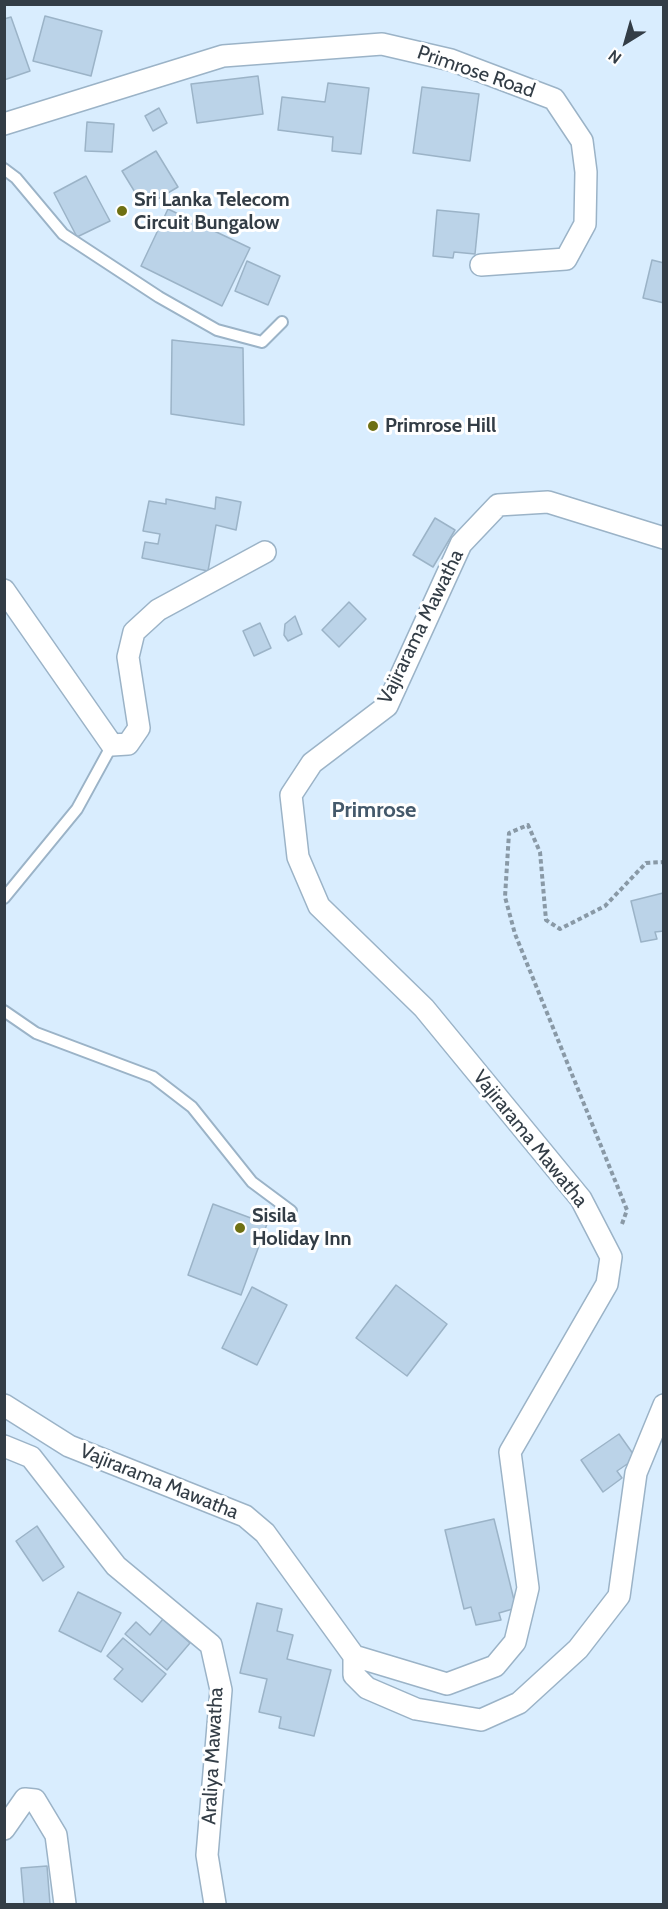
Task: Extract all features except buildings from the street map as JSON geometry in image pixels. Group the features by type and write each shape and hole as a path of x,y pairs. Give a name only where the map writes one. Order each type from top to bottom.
{"street":[{"name":"Primrose Road","path":"4,124 223,56 382,44 451,60 554,99 582,141 586,172 585,225 566,259 481,265"},
{"name":"Vajirarama Mawatha","path":"611,1257 581,1199 424,1008 319,906 298,857 291,795 312,763 387,706 461,544 498,505 548,502 663,538"},
{"path":"4,590 112,745 128,744 139,728 128,657 134,633 158,610 265,552"},
{"path":"354,1656 447,1684 495,1666 515,1642 528,1588 510,1452 607,1284 611,1257"},
{"name":"Vajirarama Mawatha","path":"4,1405 69,1446 245,1516 266,1533 354,1656 354,1675 367,1688 416,1709 481,1720 519,1703 578,1649 619,1596 636,1473 663,1406"},
{"name":"Araliya Mawatha","path":"4,1446 31,1457 116,1566 211,1644 221,1690 207,1856 215,1905"},
{"path":"4,1829 25,1799 34,1800 56,1835 65,1905"}],"lane":[{"path":"4,169 16,177 63,234 159,297 217,330 262,342 282,322"},
{"path":"4,898 77,809 112,745"},
{"path":"4,1011 36,1033 153,1077 192,1107 252,1182 291,1211"}],"path":[{"path":"611,1257 627,1210 515,934 505,897 509,833 528,825 540,852 546,920 560,929 605,906 646,864 663,862"}],"place":[{"name":"Sri Lanka Telecom Circuit Bungalow","path":"122,211"},
{"name":"Primrose Hill","path":"373,426"},
{"name":"Sisila Holiday Inn","path":"240,1228"}],"district":[{"name":"Primrose","path":"374,811"}]}
